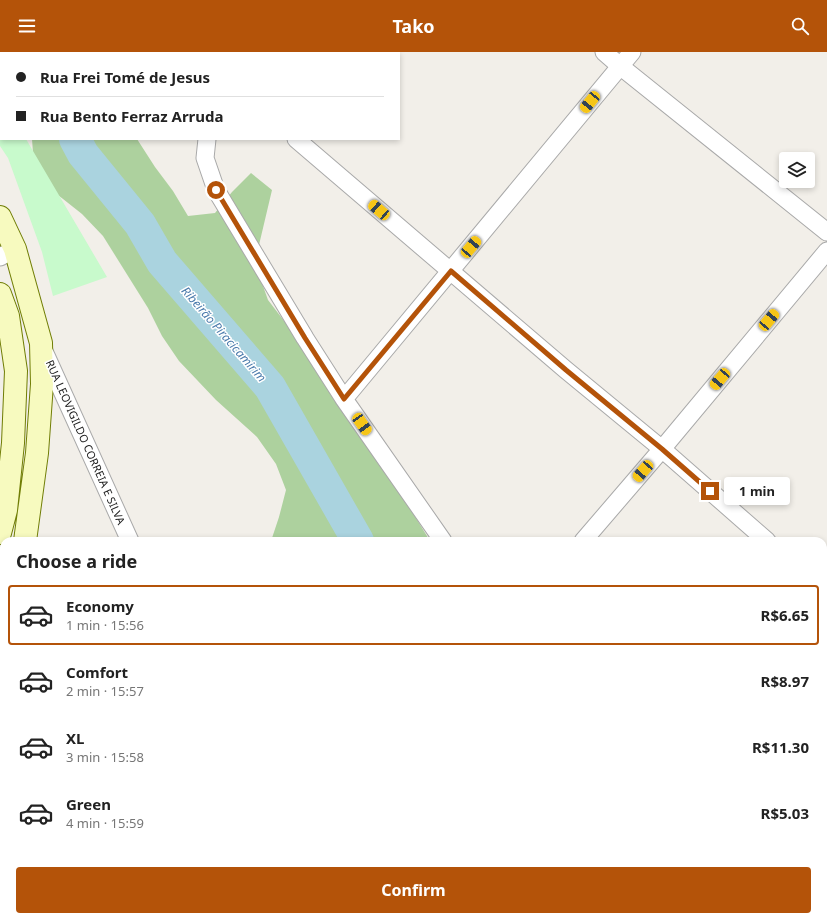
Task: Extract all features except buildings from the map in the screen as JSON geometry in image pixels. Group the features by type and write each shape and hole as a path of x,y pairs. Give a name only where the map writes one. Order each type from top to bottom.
{"main road":[{"path":"0,217 8,253 41,343 42,384 37,453 26,537"},
{"path":"0,294 8,316 16,371 13,443 6,510 0,534"}],"street":[{"path":"604,52 827,232"},
{"path":"344,399 632,52"},
{"path":"207,140 205,158 216,190 305,338 344,399 440,537"},
{"path":"297,140 566,370 662,449 762,537"},
{"path":"586,537 827,251"},
{"name":"RUA LEOVIGILDO CORREIA E SILVA","path":"41,343 128,537"}],"green space":[{"path":"0,140 27,140 107,277 53,296 42,252 8,158 0,146"},
{"path":"32,140 138,140 173,191 188,216 215,213 232,192 251,173 272,190 259,245 258,272 268,300 301,343 383,464 428,537 272,537 286,490 276,464 257,437 216,400 179,361 162,336 148,308 103,236 82,214 39,180 33,153"}],"waterway":[{"name":"Ribeirão Piracicamirim","path":"76,140 83,154 140,224 162,262 270,387 356,537"}],"route":[{"path":"216,190 305,338 344,399 451,271 710,491"}]}
